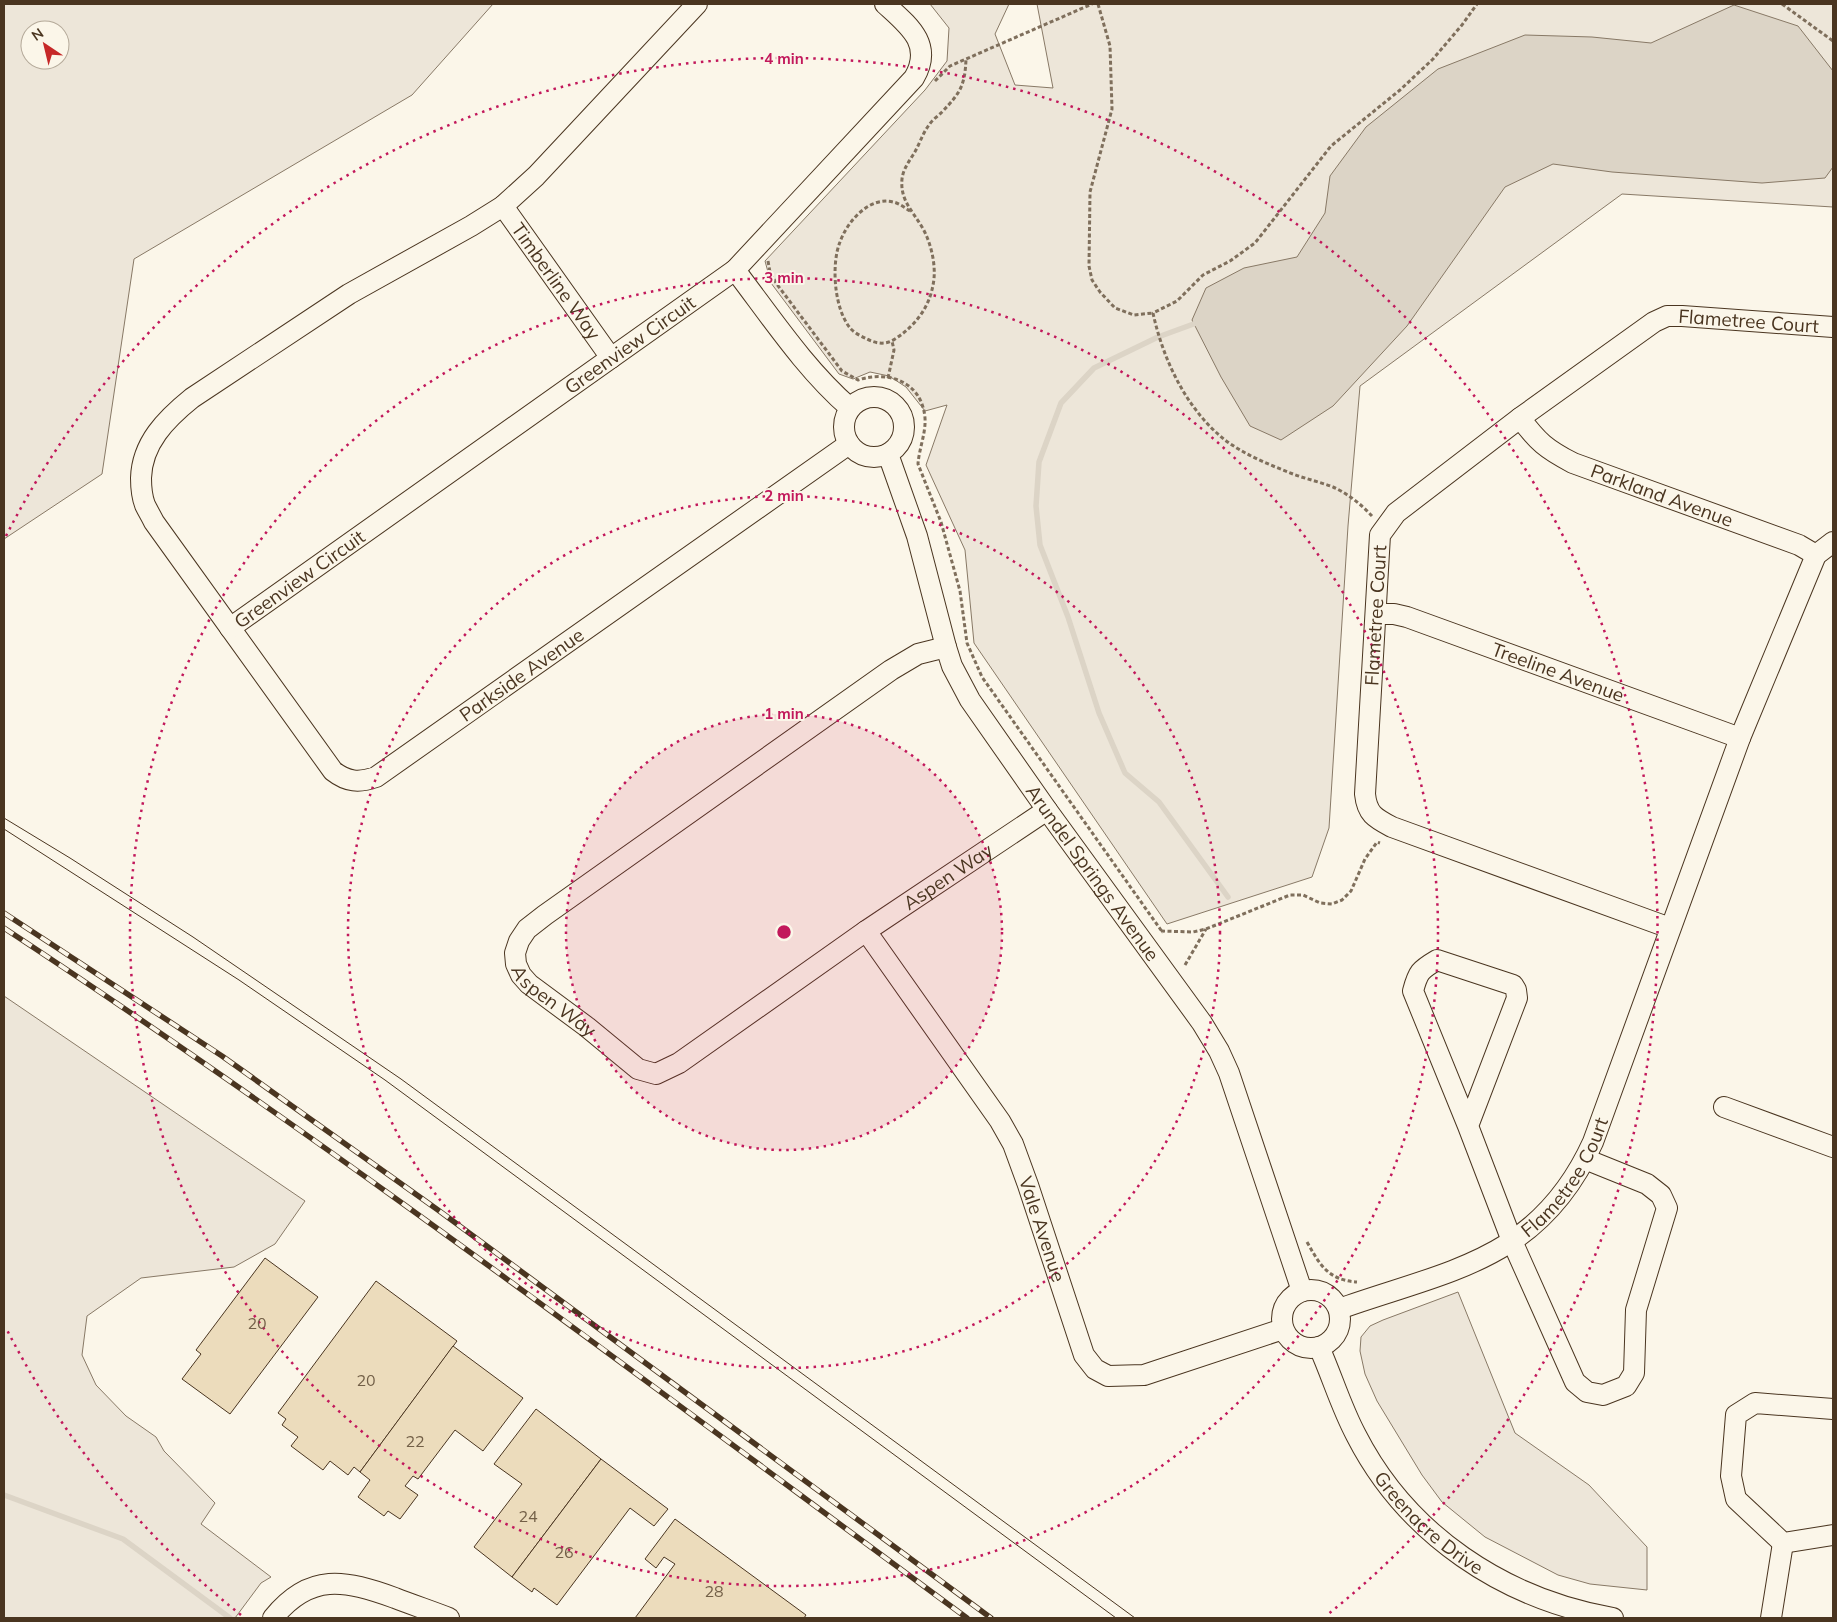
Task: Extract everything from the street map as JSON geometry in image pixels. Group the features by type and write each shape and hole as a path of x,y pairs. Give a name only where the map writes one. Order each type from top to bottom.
{"street":[{"name":"Greenview Circuit","path":"697,4 536,176 503,206 349,294 292,330 192,398 171,415 156,432 146,452 142,468 141,486 144,504 154,522 230,628 735,270 914,78 920,68 922,58 920,46 915,35 906,23 885,4"},
{"name":"Timberline Way","path":"503,206 611,358"},
{"path":"735,270 816,374 850,408"},
{"name":"Flametree Court","path":"1670,928 1392,827 1371,813 1366,804 1365,794 1380,535 1396,512 1520,418 1654,322 1667,316 1833,327"},
{"path":"866,397 886,398 900,411 904,420 902,440 888,454 878,457 867,456 857,452 849,444 845,435 845,416 857,401 866,397"},
{"name":"Parkland Avenue","path":"1520,418 1535,438 1546,448 1573,463 1799,545 1816,555"},
{"name":"Parkside Avenue","path":"230,628 332,771 341,778 352,781 364,781 376,777 849,444"},
{"name":"Arundel Springs Avenue","path":"888,454 917,536 952,666 970,700 1047,810 1202,1023 1219,1050 1229,1074 1302,1291"},
{"path":"1816,555 1833,542"},
{"name":"Flametree Court","path":"1338,1309 1453,1271 1493,1253 1529,1229 1557,1201 1578,1174 1593,1142 1740,738 1816,555"},
{"name":"Treeline Avenue","path":"1376,614 1394,614 1407,618 1740,738"},
{"name":"Aspen Way","path":"946,647 918,654 891,670 544,915 527,929 519,941 515,953 516,964 521,975 529,984 587,1027 638,1069 656,1074 679,1063 866,931 1047,810"},
{"name":"Vale Avenue","path":"866,931 1000,1121 1013,1144 1084,1355 1095,1369 1108,1376 1144,1375 1283,1329"},
{"path":"1468,1126 1517,998 1516,990 1513,985 1437,960 1417,974 1413,991 1512,1241 1575,1382 1587,1392 1604,1395 1626,1386 1634,1373 1636,1310 1667,1208 1661,1195 1647,1184 1586,1159"},
{"path":"1724,1107 1833,1147"},
{"path":"1311,1289 1320,1291 1334,1301 1338,1309 1340,1318 1339,1328 1335,1336 1328,1343 1319,1347 1302,1347 1287,1337 1283,1329 1281,1320 1282,1310 1293,1295 1302,1291 1311,1289"},
{"name":"Greenacre Drive","path":"1319,1347 1346,1416 1367,1456 1395,1494 1434,1535 1478,1567 1521,1591 1566,1608 1613,1618"},
{"path":"1782,1543 1736,1499 1730,1476 1736,1415 1755,1403 1833,1409"},
{"path":"1782,1543 1833,1535"},
{"path":"1771,1618 1782,1543"},
{"path":"274,1617 291,1598 308,1589 326,1584 347,1583 369,1588 449,1618"}],"path":[{"path":"932,84 950,66 1092,4"},
{"path":"1098,4 1110,46 1112,109 1090,192 1089,266 1092,280 1114,308 1134,315 1153,313 1177,301 1203,275 1230,261 1255,243 1331,146 1400,90 1432,59 1462,25 1477,4"},
{"path":"1782,4 1833,41"},
{"path":"910,211 893,202 879,202 865,209 850,224 840,242 835,268 837,296 842,314 852,329 879,344 892,341 914,325 925,309 933,286 934,270 930,245 922,227 910,211 904,197 902,179 905,167 929,124 963,87 966,59"},
{"path":"768,260 770,272 776,283 842,370 858,380 877,376 900,379 913,389 921,402 925,417 925,429 918,464 941,522 960,591 967,643 982,676 1166,938"},
{"path":"1153,313 1158,337 1180,384 1198,412 1225,440 1257,459 1295,475 1334,488 1365,508 1384,530"},
{"path":"888,378 894,350 892,341"},
{"path":"1161,932 1193,932 1206,929 1290,895 1303,895 1320,903 1332,904 1342,900 1351,891 1365,859 1377,842 1386,846"},
{"path":"1185,965 1206,929"},
{"path":"1180,958 1190,973"},
{"path":"1306,1241 1324,1270 1341,1280 1364,1283"}],"shaded area":[{"path":"4,4 493,4 412,95 134,259 102,474 4,539"},
{"path":"930,4 1009,4 995,34 1015,85 1053,88 1037,4 1833,4 1833,207 1622,194 1360,386 1348,526 1329,828 1312,877 1167,924 974,643 965,550 926,465 947,405 925,411 906,387 889,376 870,372 853,379 839,374 771,283 765,261 925,90 947,61 949,28"},
{"path":"1734,5 1798,26 1833,71 1833,167 1825,178 1762,183 1612,172 1553,164 1505,187 1407,326 1333,406 1281,440 1250,426 1221,377 1192,320 1206,288 1244,268 1297,257 1325,213 1330,176 1366,127 1438,69 1525,35 1592,37 1651,43"},
{"path":"4,996 305,1201 275,1244 234,1267 141,1278 87,1316 82,1355 96,1385 126,1416 156,1437 164,1451 215,1503 201,1524 271,1577 261,1583 235,1618 4,1618"},
{"path":"1458,1292 1515,1433 1589,1485 1647,1547 1647,1590 1590,1584 1558,1575 1485,1537 1442,1502 1422,1475 1377,1401 1365,1374 1360,1351 1361,1337 1370,1326"}],"building":[{"path":"265,1258 318,1297 230,1414 182,1379 201,1354 196,1350"},
{"path":"376,1281 457,1341 360,1472 354,1467 348,1475 330,1461 323,1470 291,1446 298,1437 282,1425 286,1419 278,1413"},
{"path":"453,1346 523,1398 483,1451 455,1430 418,1479 413,1476 405,1486 418,1495 400,1519 388,1511 384,1516 358,1497 370,1480 360,1472"},
{"path":"536,1409 601,1459 512,1577 474,1547 522,1484 494,1464"},
{"path":"601,1459 668,1509 654,1526 630,1508 557,1605 534,1588 532,1592 512,1577"},
{"path":"675,1519 806,1615 804,1618 635,1618 675,1564 664,1557 656,1568 645,1559"}],"waterway":[{"path":"1199,322 1158,337 1094,368 1061,403 1039,462 1036,506 1040,545 1068,617 1099,713 1125,773 1159,802 1228,897"},
{"path":"4,1495 123,1539 230,1618"}],"tram line":[{"path":"4,818 193,937 401,1079 1135,1618"},
{"path":"4,829 239,980 385,1080 1116,1618"}],"railway":[{"path":"4,913 222,1056 438,1210 991,1618"},
{"path":"4,928 127,1010 370,1180 610,1354 967,1618"}]}
